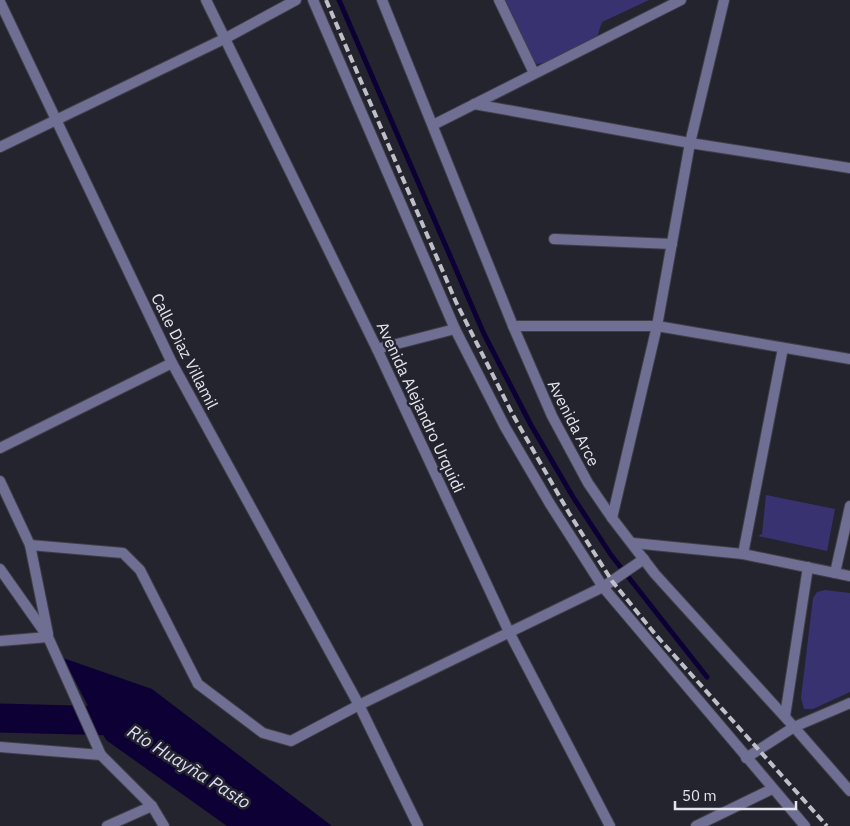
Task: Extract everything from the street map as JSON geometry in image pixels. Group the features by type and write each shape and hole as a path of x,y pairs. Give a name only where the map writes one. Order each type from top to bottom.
{"street":[{"name":"Avenida Alejandro Urquidi","path":"206,0 377,349 509,632 610,826"},
{"path":"0,147 226,38 296,0"},
{"path":"313,0 455,329 505,428 550,504 603,587 805,826"},
{"name":"Avenida Arce","path":"382,0 513,326 552,416 588,483 612,518 662,582 850,791"},
{"path":"499,0 534,73"},
{"path":"433,125 681,0"},
{"path":"612,518 656,326 690,144 724,0"},
{"name":"Calle Diaz Villamil","path":"0,2 172,363 360,705 418,826"},
{"path":"474,104 690,144 850,168"},
{"path":"554,239 672,244"},
{"path":"513,326 656,326 850,358"},
{"path":"377,349 455,329"},
{"path":"743,554 783,348"},
{"path":"0,448 172,363"},
{"path":"0,481 30,545 48,637"},
{"path":"835,573 850,506"},
{"path":"633,543 743,554 850,576"},
{"path":"30,545 123,553 140,570 198,684 263,733 291,741 360,705 603,587 644,559"},
{"path":"784,716 808,567"},
{"path":"0,569 48,637 101,755 152,806 164,826"},
{"path":"0,641 48,637"},
{"path":"746,758 794,727 850,703"},
{"path":"0,747 101,755"},
{"path":"696,826 772,788"},
{"path":"107,826 152,806"}],"shaded area":[{"path":"505,0 649,0 602,22 597,37 544,63 537,64 530,57"},
{"path":"766,495 835,509 827,551 758,536 762,534"},
{"path":"825,590 850,593 850,692 813,709 804,709 801,698 813,598 817,592"}],"water":[{"path":"63,658 152,689 332,826 227,826 106,740"}],"waterway":[{"path":"339,0 484,334 531,425 573,497 611,555 707,677"},
{"name":"Río Huayña Pasto","path":"0,718 115,721 132,732"}],"railway":[{"path":"326,0 456,302 513,415 569,513 612,581 655,634 827,826"}]}
